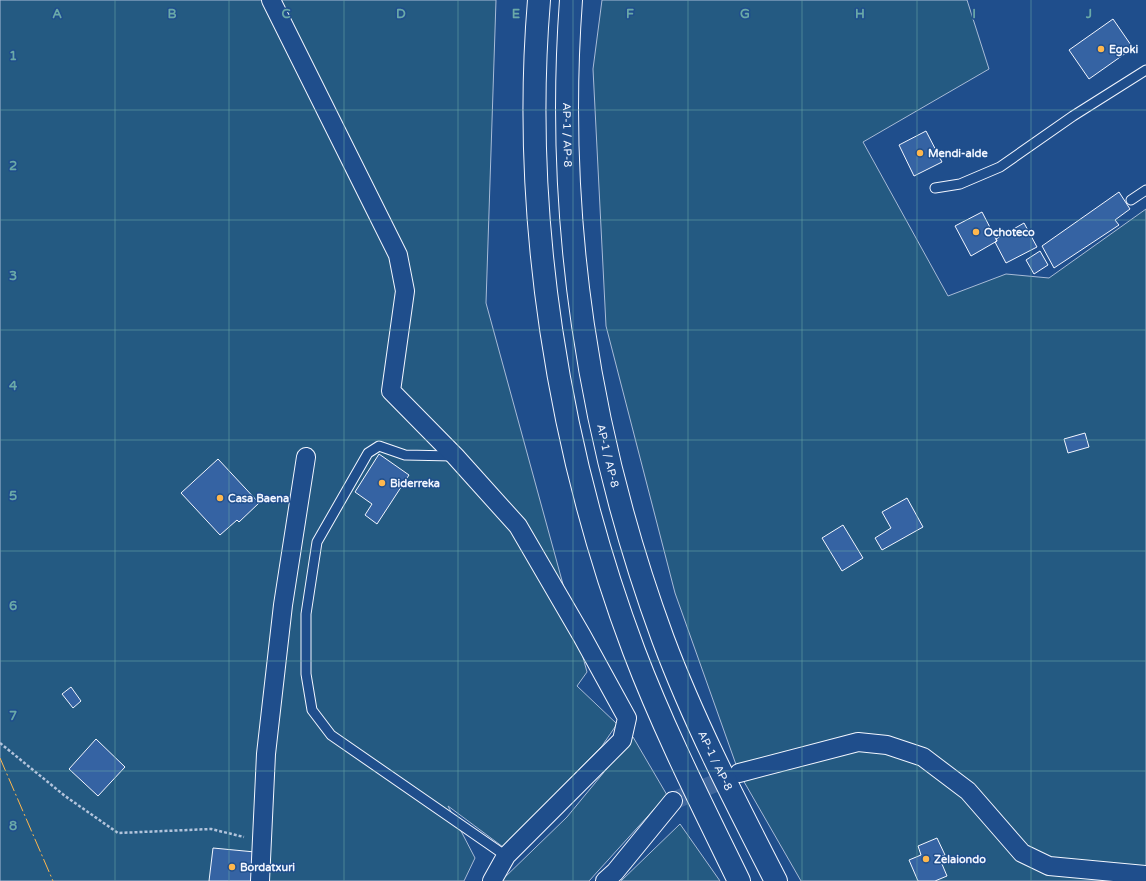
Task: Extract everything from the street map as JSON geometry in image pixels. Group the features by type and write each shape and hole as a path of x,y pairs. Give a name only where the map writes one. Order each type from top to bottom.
{"highway":[{"path":"539,0 536,94 537,165 541,236 548,306 559,377 573,446 595,531 634,651 684,767 739,881"},
{"name":"AP-1 / AP-8","path":"571,0 567,94 572,233 579,302 588,363 604,439 623,514 641,574 664,640 718,768 776,881"}],"street":[{"path":"271,0 398,255 405,290 391,391 455,456 518,526 582,636 627,718 622,740 506,856 492,881"},
{"path":"260,881 266,754 283,605 306,457"},
{"path":"739,773 858,742 887,745 924,757 968,791 1022,853 1050,866 1146,875"},
{"path":"605,881 615,872 673,801"}],"lane":[{"path":"935,188 960,184 1000,167 1073,116 1146,70"},
{"path":"1131,200 1146,190"},
{"path":"455,456 405,455 379,446 368,453 317,542 306,614 306,674 312,710 331,735 506,856"}],"path":[{"path":"0,743 65,796 118,833 211,829 262,842"}],"shaded area":[{"path":"0,0 496,0 486,303 587,672 577,686 617,724 602,746 503,847 448,806 475,858 464,881 0,881"},
{"path":"602,0 967,0 989,69 863,142 948,296 1006,274 1049,278 1146,209 1146,881 801,881 739,773 675,593 606,326 593,69"},
{"path":"633,737 667,795 589,881 501,881 567,817"},
{"path":"680,824 720,881 621,881"}],"building":[{"name":"Egoki","path":"1113,19 1133,48 1089,79 1069,50"},
{"name":"Mendi-alde","path":"926,131 942,162 914,176 899,145"},
{"path":"1119,192 1130,209 1115,220 1119,225 1054,268 1042,246"},
{"name":"Ochoteco","path":"982,212 997,241 971,256 955,226"},
{"path":"1024,223 1037,247 1006,263 995,242 997,241 996,239"},
{"path":"1040,251 1048,265 1034,274 1026,260"},
{"path":"1085,433 1089,447 1068,453 1064,439"},
{"name":"Biderreka","path":"379,454 409,475 377,524 365,515 372,504 355,492"},
{"name":"Casa Baena","path":"218,459 259,503 239,522 237,520 220,535 181,493"},
{"path":"907,498 923,527 882,550 875,538 891,528 882,512"},
{"path":"843,525 863,558 842,571 822,538"},
{"path":"71,687 81,701 73,708 62,694"},
{"path":"96,739 125,767 98,796 69,769"},
{"name":"Zelaiondo","path":"937,838 945,855 939,857 947,876 935,881 918,881 909,860 921,855 918,846"},
{"name":"Bordatxuri","path":"213,848 255,852 252,881 209,881"}],"tunnel":[{"path":"673,801 737,774"}],"power":[{"path":"0,758 53,881"}],"place":[{"name":"Egoki","path":"1101,49"},
{"name":"Mendi-alde","path":"920,153"},
{"name":"Ochoteco","path":"976,232"},
{"name":"Biderreka","path":"382,483"},
{"name":"Casa Baena","path":"220,498"},
{"name":"Zelaiondo","path":"926,859"},
{"name":"Bordatxuri","path":"232,867"}]}
